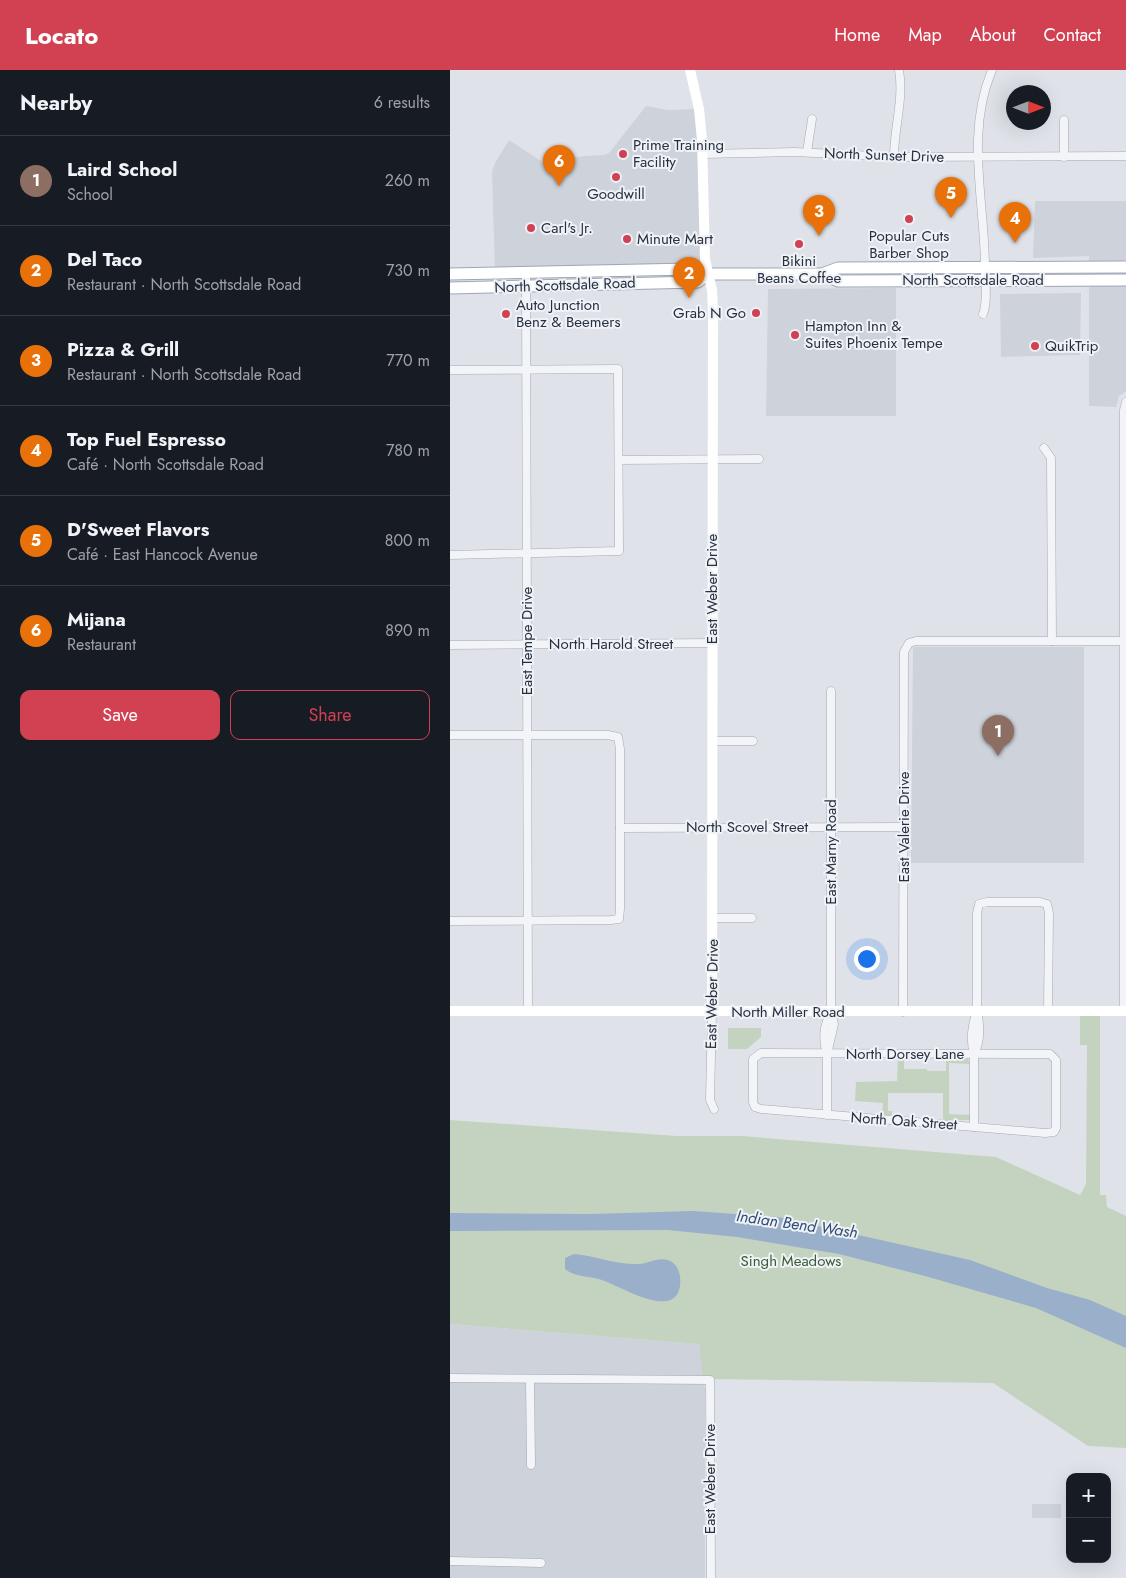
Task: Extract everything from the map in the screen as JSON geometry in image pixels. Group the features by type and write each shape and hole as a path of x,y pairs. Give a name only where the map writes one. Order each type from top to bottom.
{"main road":[{"name":"North Scottsdale Road","path":"450,274 691,269 708,274 822,274 838,268 1126,267"},
{"name":"North Scottsdale Road","path":"450,288 698,282 708,274"},
{"name":"North Scottsdale Road","path":"822,274 838,281 1126,280"}],"street":[{"name":"East Weber Drive","path":"690,70 699,109 703,154 705,259 712,298 712,643 714,741 710,1100 714,1109"},
{"path":"894,157 895,125 901,92 899,70"},
{"path":"983,314 985,267 978,157 978,118 982,98 992,70"},
{"path":"807,152 812,119"},
{"path":"1064,120 1064,157"},
{"name":"North Sunset Drive","path":"703,154 807,152 845,156 894,157 1126,156"},
{"name":"East Tempe Drive","path":"526,272 528,1010"},
{"path":"450,370 618,369 619,460 619,551 450,555"},
{"path":"1125,1011 1124,410 1126,402"},
{"path":"1044,448 1051,458 1052,641 1125,641"},
{"path":"619,460 759,459"},
{"name":"East Valerie Drive","path":"903,1012 904,652 908,643 916,641 1052,641"},
{"name":"North Harold Street","path":"450,645 712,643"},
{"name":"East Marny Road","path":"827,1115 827,1054 830,1045 828,1036 834,1024 831,1012 831,691"},
{"path":"450,735 608,735 618,737 620,828 619,919 450,921"},
{"path":"714,741 753,741"},
{"name":"North Scovel Street","path":"620,828 904,827"},
{"path":"974,1127 974,1054 979,1022 977,1012 976,913 979,904 987,902 1040,902 1047,904 1049,913 1048,1011"},
{"path":"713,918 752,918"},
{"name":"North Miller Road","path":"450,1011 1125,1011"},
{"name":"North Dorsey Lane","path":"755,1107 753,1059 756,1055 1050,1054 1054,1056 1056,1069 1054,1132"},
{"name":"North Oak Street","path":"755,1107 827,1115 1045,1133 1054,1132"},
{"path":"450,1378 530,1379 531,1465"},
{"name":"East Weber Drive","path":"530,1379 710,1380 710,1578"},
{"path":"450,1560 541,1563"}],"shaded area":[{"path":"646,106 668,110 699,109 708,274 495,272 492,172 495,163 509,140 544,163 584,156 604,155 609,153"},
{"path":"1035,201 1126,201 1126,391 1119,396 1116,407 1089,406 1089,256 1033,258"},
{"path":"896,288 896,416 766,416 768,289"},
{"path":"1081,293 1080,355 1001,357 1000,294"},
{"path":"913,647 1084,647 1084,863 911,863"},
{"path":"450,1324 699,1344 705,1390 705,1578 450,1578"},
{"path":"1032,1504 1061,1504 1061,1518 1032,1518"}],"green space":[{"name":"Singh Meadows","path":"1080,1011 1100,1011 1100,1195 1106,1195 1107,1207 1126,1216 1126,1448 1088,1446 993,1383 703,1379 699,1344 450,1324 450,1120 677,1136 742,1136 996,1157 1080,1195 1086,1184 1087,1045 1080,1045"},
{"path":"728,1028 761,1028 761,1037 747,1049 728,1049"},
{"path":"898,1058 904,1058 904,1069 927,1069 927,1071 946,1071 946,1059 968,1059 970,1064 949,1063 949,1114 971,1115 970,1120 943,1120 943,1093 888,1093 888,1111 892,1111 892,1115 882,1115 883,1103 855,1101 856,1082 897,1081"}],"water":[{"name":"Indian Bend Wash","path":"693,1211 778,1217 970,1260 1047,1288 1090,1300 1126,1316 1126,1348 1036,1308 925,1276 839,1254 737,1237 668,1230 450,1231 450,1213 591,1214"},
{"path":"574,1254 631,1264 660,1259 668,1260 675,1264 678,1270 680,1286 676,1296 668,1301 646,1298 602,1280 569,1272 565,1269 565,1258"}],"place":[{"name":"Prime Training Facility","path":"623,154"},
{"name":"Goodwill","path":"616,177"},
{"name":"Mijana","path":"559,186"},
{"name":"D'Sweet Flavors","path":"951,218"},
{"name":"Popular Cuts Barber Shop","path":"909,219"},
{"name":"Carl's Jr.","path":"531,228"},
{"name":"Pizza & Grill","path":"819,236"},
{"name":"Minute Mart","path":"627,239"},
{"name":"Top Fuel Espresso","path":"1015,243"},
{"name":"Bikini Beans Coffee","path":"799,244"},
{"name":"Del Taco","path":"689,298"},
{"name":"Grab N Go","path":"756,313"},
{"name":"Auto Junction Benz & Beemers","path":"506,314"},
{"name":"Hampton Inn & Suites Phoenix Tempe","path":"795,335"},
{"name":"QuikTrip","path":"1035,346"},
{"name":"Laird School","path":"998,756"}]}
